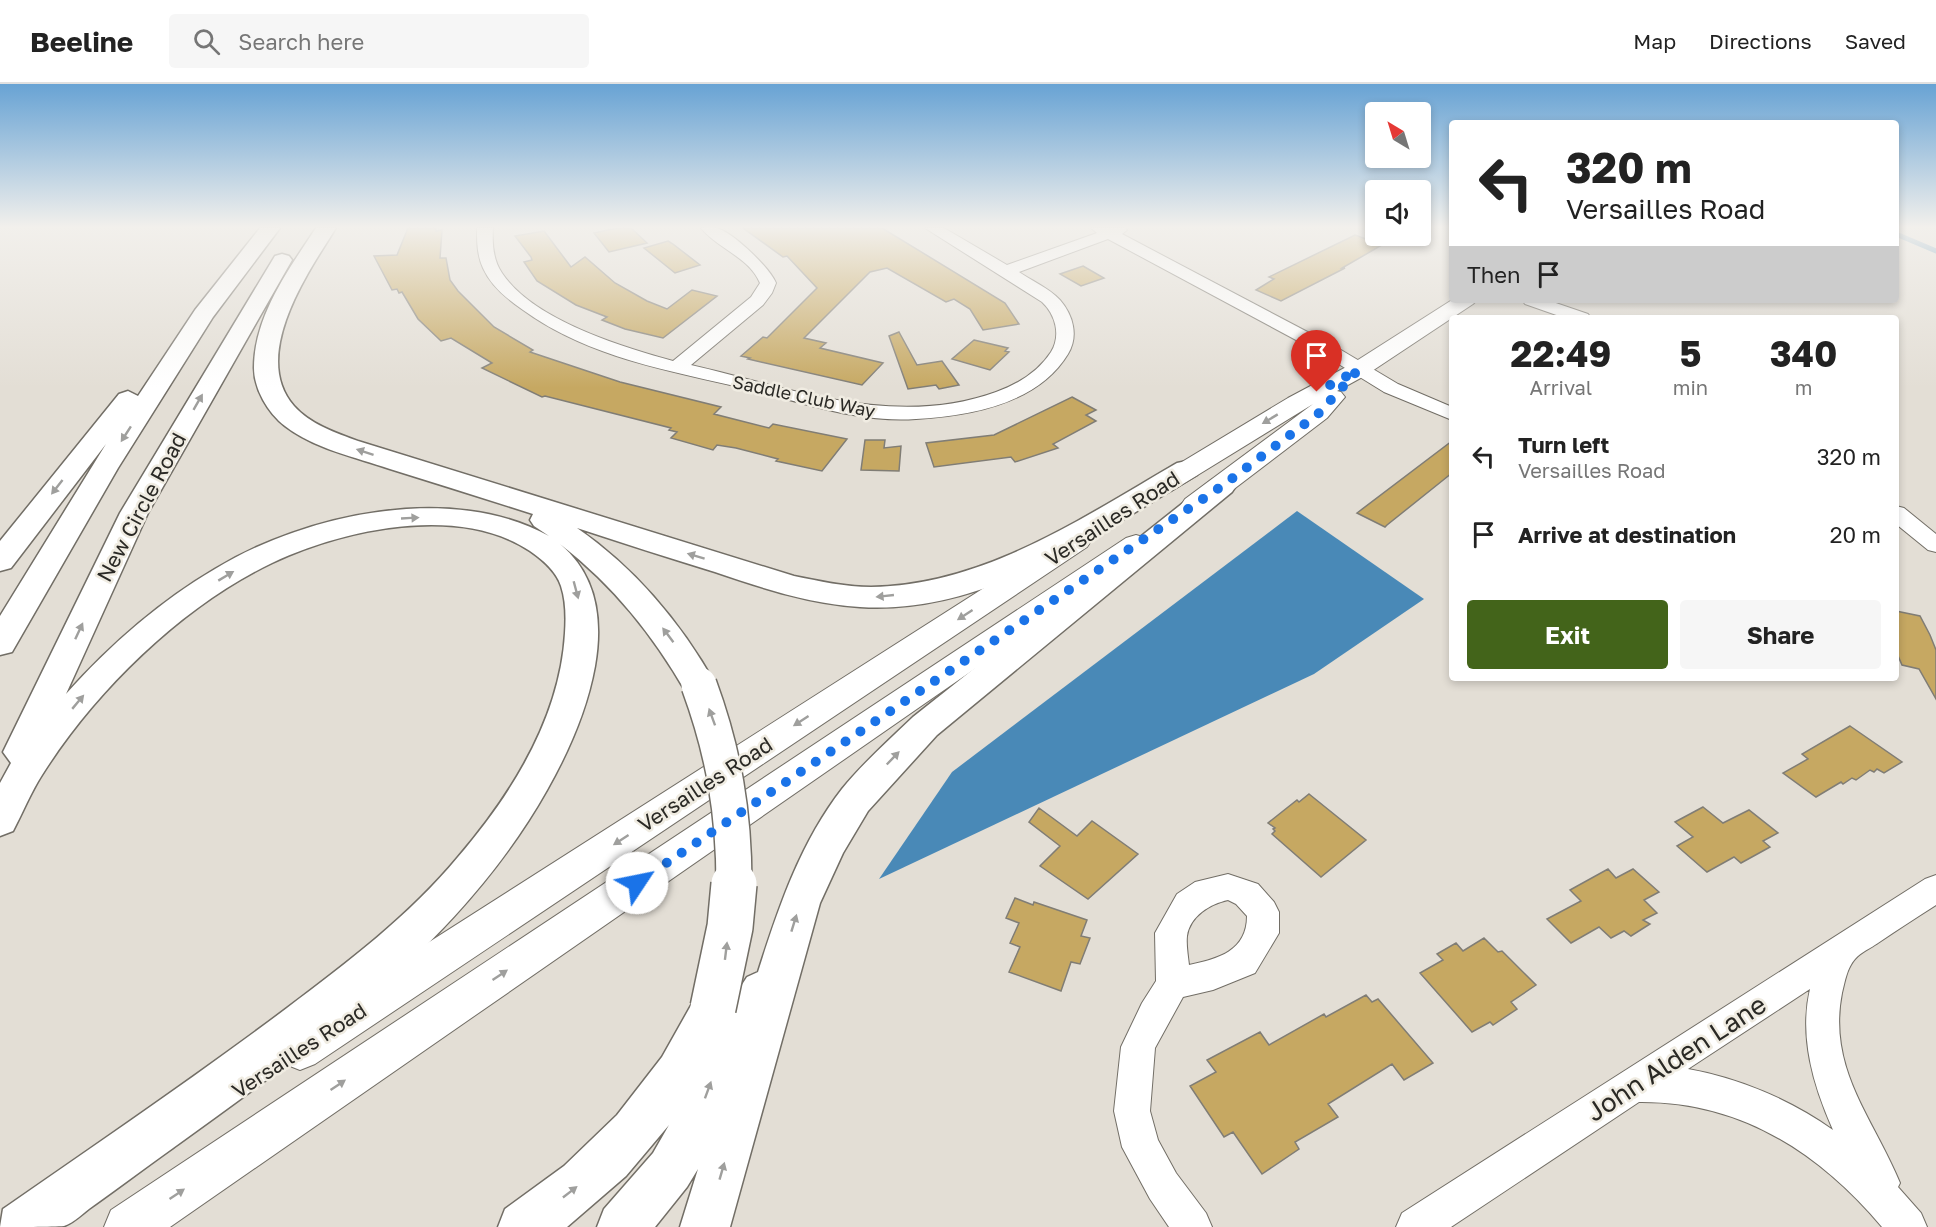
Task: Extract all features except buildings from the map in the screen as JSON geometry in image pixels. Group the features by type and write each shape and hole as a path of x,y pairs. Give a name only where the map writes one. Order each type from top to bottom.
{"highway":[{"path":"0,644 104,468 203,315 229,281"},
{"name":"New Circle Road","path":"0,798 134,513 269,281"},
{"path":"294,281 281,304 266,352 266,374 273,398 302,426 330,440 791,586 831,594 873,597 923,593 979,581 1031,557 1187,469"},
{"path":"0,561 94,439 156,365 203,315"},
{"path":"705,1227 800,903 827,845 855,800 925,726 1222,486"},
{"path":"481,489 544,520 572,537 597,557 654,615 681,652 714,719 723,750 731,795 734,845 733,893 725,961 713,1008 700,1039 677,1078 614,1154 576,1188 523,1227"},
{"path":"0,820 28,765 81,699 119,660 169,614 227,574 265,556 336,530 400,518 464,519 524,534 545,547 562,564 576,584 581,612 582,640 566,714 550,751 489,848 442,902 375,966 271,1048 21,1227"},
{"path":"622,1227 670,1170 694,1130 721,1057 783,958"}],"main road":[{"name":"Versailles Road","path":"28,1227 1187,469 1362,367 1461,303"},
{"name":"Versailles Road","path":"128,1227 1222,486 1318,414 1362,367"}],"street":[{"name":"Saddle Club Way","path":"500,281 541,315 578,336 678,366 868,412 919,413 982,403 1023,388 1055,362 1065,340 1064,320 1054,304 1021,281"},
{"path":"678,366 757,301 764,293 767,281"},
{"path":"1203,281 1329,351 1362,367 1449,401"},
{"path":"1540,303 1574,315"},
{"path":"1362,367 1391,388 1449,413"},
{"path":"1899,515 1936,545"},
{"name":"John Alden Lane","path":"1416,1227 1936,888"},
{"path":"1846,946 1829,976 1825,998 1824,1030 1828,1068 1841,1107 1865,1156 1907,1227"},
{"path":"1173,984 1154,1014 1138,1047 1131,1111 1141,1147 1163,1186 1192,1227"},
{"path":"1638,1084 1677,1085 1702,1089 1767,1113 1828,1148 1851,1167 1907,1227"}],"water":[{"path":"1297,511 1424,599 1314,674 879,879 952,772"}],"route":[{"path":"637,883 1222,486 1318,414 1358,370 1317,392"}]}
